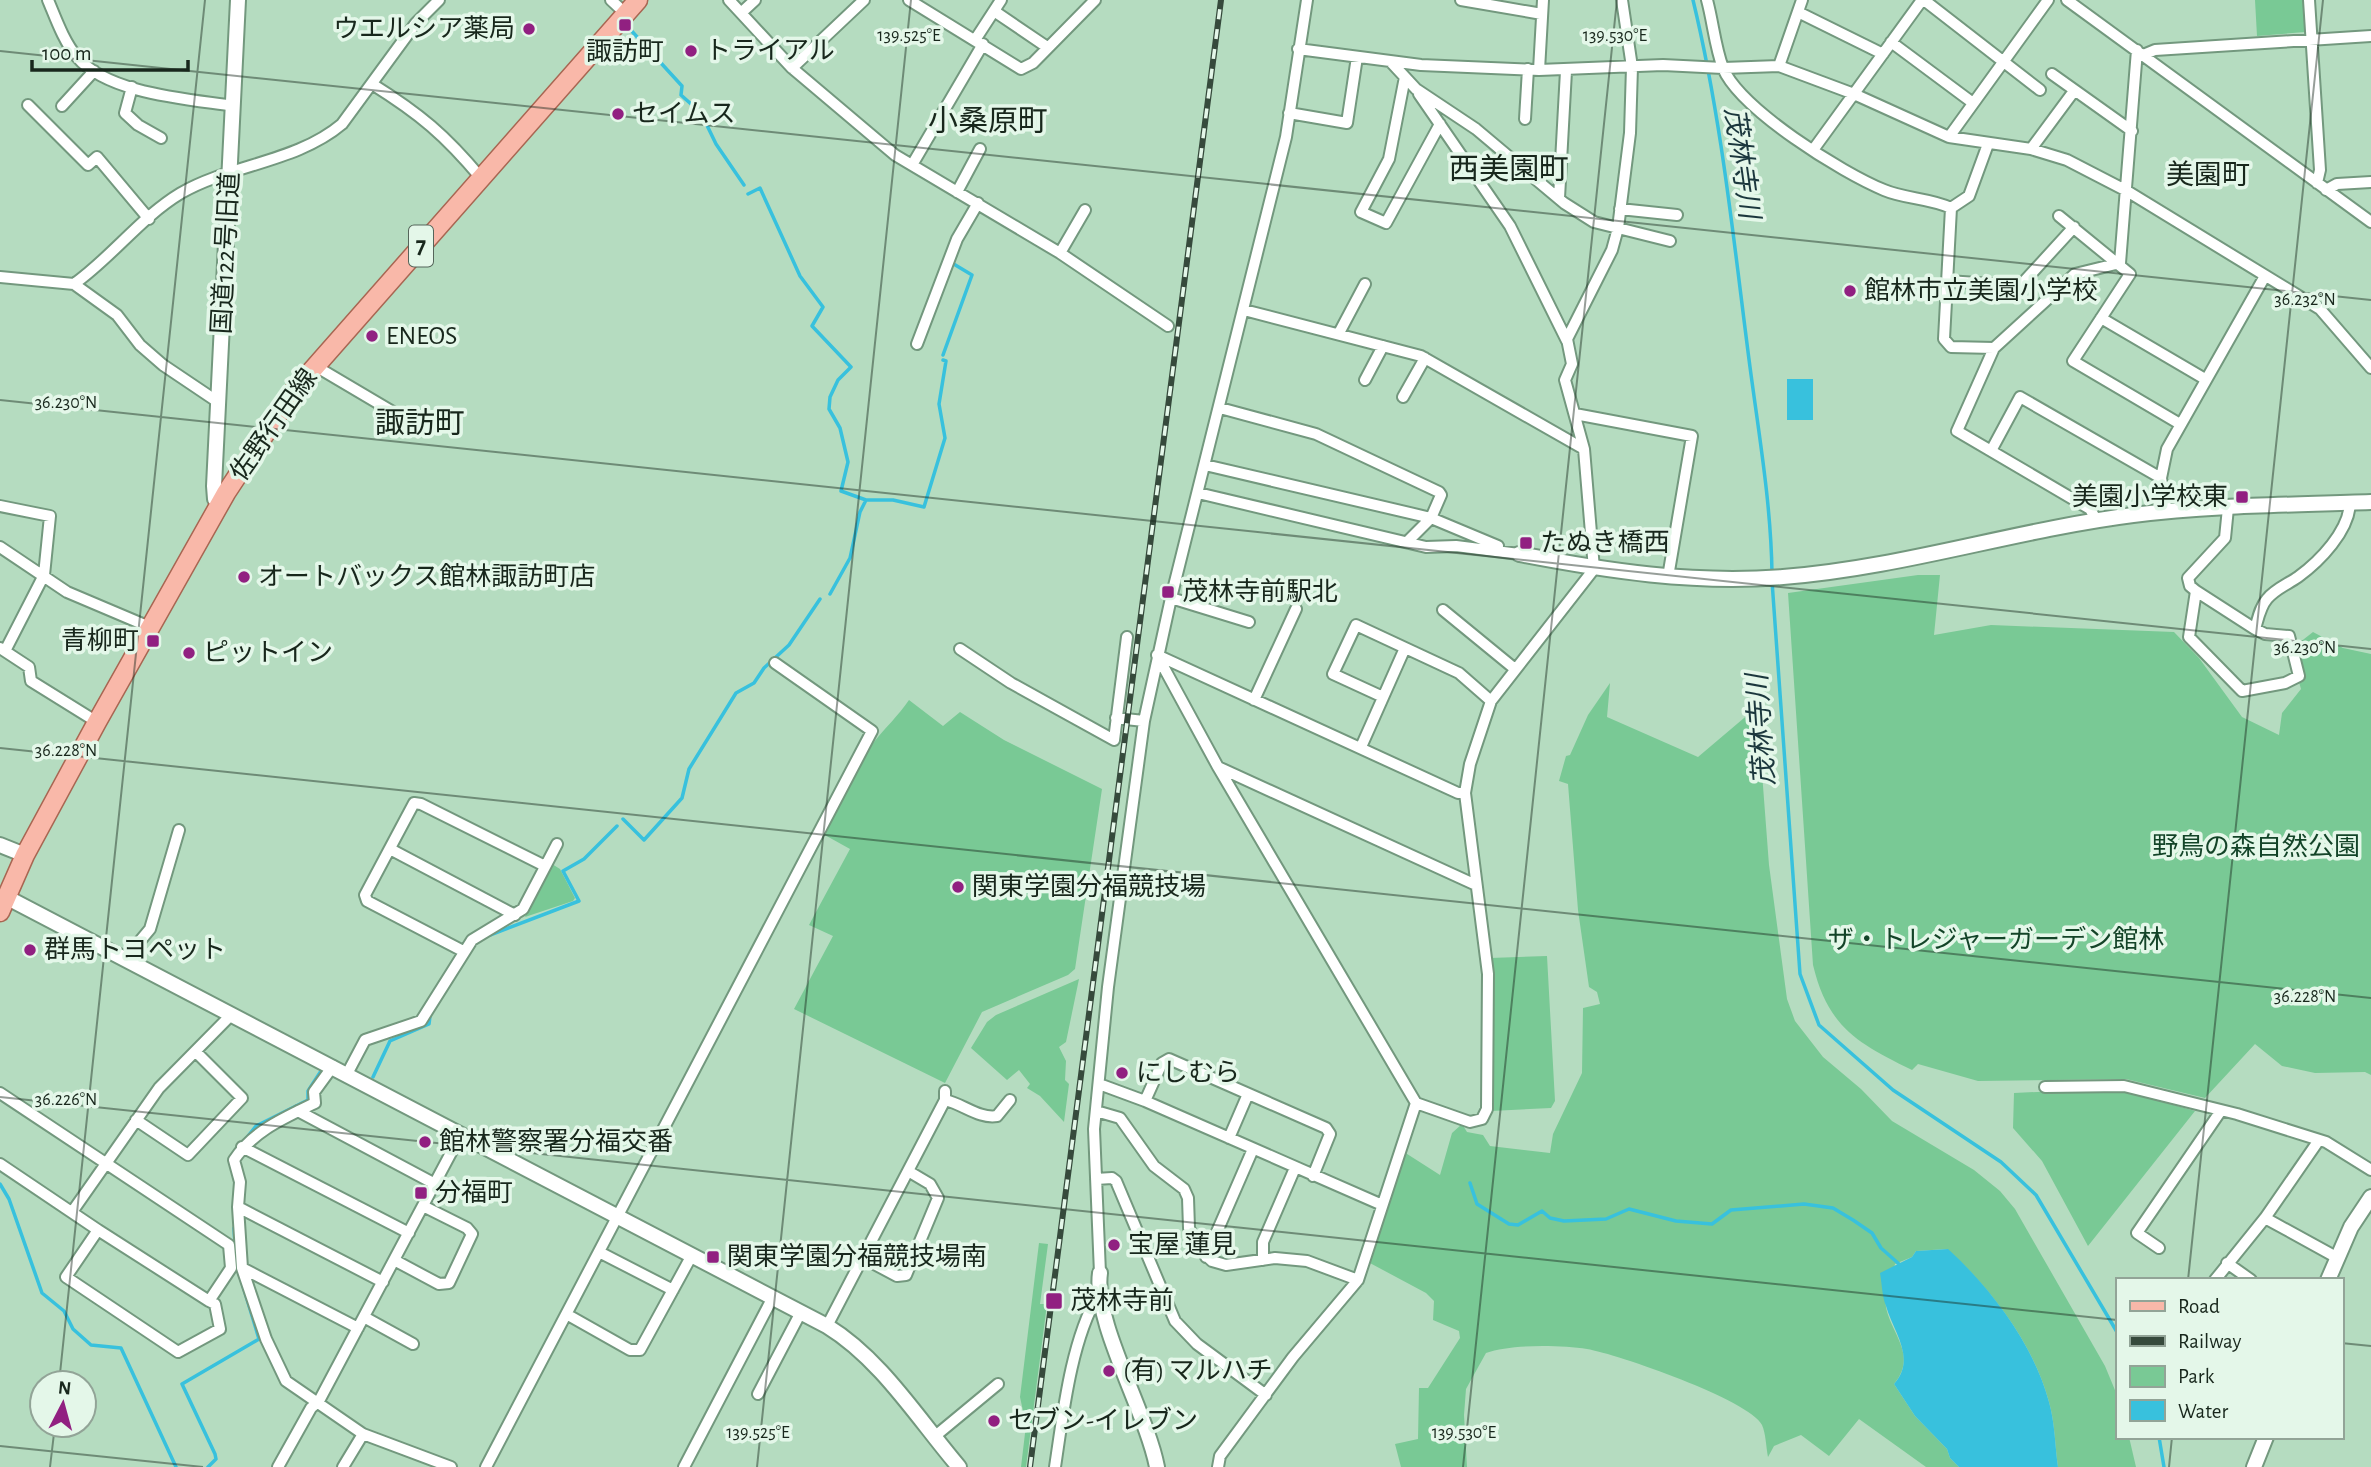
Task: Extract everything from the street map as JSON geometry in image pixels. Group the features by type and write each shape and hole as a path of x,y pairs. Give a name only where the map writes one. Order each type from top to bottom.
{"main road":[{"name":"佐野行田線","path":"2,901 97,722 220,505 263,435 316,363 638,0"}],"street":[{"path":"48,0 77,57 94,71 132,87 172,97 234,106"},
{"name":"国道122号旧道","path":"220,505 213,494 238,0"},
{"path":"75,284 177,195 230,171 321,139 342,124 416,23 439,0"},
{"path":"611,0 626,14"},
{"path":"729,0 792,68 878,141 912,165 1060,253 1168,326"},
{"path":"741,13 755,0"},
{"path":"792,68 864,0"},
{"path":"909,0 979,42 1012,66 1021,69 1033,63 1095,0"},
{"path":"912,165 1001,0"},
{"path":"1055,1467 1077,1354 1088,1315 1098,1295 1100,1273 1096,1111 1126,841 1144,722 1157,656 1244,310 1289,113 1307,0"},
{"path":"1461,0 1542,14"},
{"path":"1525,119 1544,0"},
{"path":"1157,656 1416,1103 1470,1122 1482,1119 1487,1109 1488,974 1465,793 1470,764 1491,701 1594,569 1584,449 1565,380 1572,364 1567,338 1612,250 1618,228 1630,133 1632,67 1622,0"},
{"path":"1707,0 1720,68 1738,89 1781,128 1884,191 1951,208 1969,196 1988,144"},
{"path":"1779,66 1802,0"},
{"path":"1813,150 1923,0 2039,90"},
{"path":"1949,137 2048,0"},
{"path":"2067,0 2371,222"},
{"path":"2309,0 2321,186"},
{"path":"994,11 1047,47"},
{"path":"1798,12 1883,54"},
{"path":"2140,52 2371,36"},
{"path":"1891,42 1973,103"},
{"path":"1298,49 1390,61 1533,70 1779,66 1854,94 1949,137 2031,149 2067,160 2127,191 2320,309 2371,368"},
{"path":"2120,263 2140,52"},
{"path":"1289,113 1347,123 1357,57"},
{"path":"1390,61 1416,89 1510,226 1567,341 1567,338"},
{"path":"62,106 94,71"},
{"path":"1559,198 1566,71"},
{"path":"2052,74 2132,131"},
{"path":"1405,77 1390,159 1361,212 1386,223 1440,124"},
{"path":"372,84 427,119 455,145 481,178"},
{"path":"132,87 125,113 138,125 161,138"},
{"path":"1416,89 1476,129 1559,198 1594,222 1670,241"},
{"path":"2031,149 2074,91"},
{"path":"28,105 88,165 97,157 149,219"},
{"path":"957,192 981,149"},
{"path":"2321,186 2371,182"},
{"path":"917,344 957,239 978,203"},
{"path":"1951,208 1944,339 1951,347 1994,348"},
{"path":"1060,253 1085,209"},
{"path":"1620,209 1677,215"},
{"path":"2059,216 2120,263 2130,274 2073,361 2180,424"},
{"path":"1948,281 2020,286 2074,227"},
{"path":"2097,521 2090,509 1992,449 1957,431 1994,348 2075,274 2120,263"},
{"path":"2167,512 2161,478 2167,449 2265,276"},
{"path":"0,277 75,284 117,315 140,345 163,365 218,402"},
{"path":"1339,334 1365,284"},
{"path":"1244,310 1425,358 1584,449"},
{"path":"2101,318 2205,379"},
{"path":"1365,380 1383,346"},
{"path":"1403,397 1425,358"},
{"path":"316,363 322,370 393,412"},
{"path":"1992,449 2020,397 2161,478"},
{"path":"1220,408 1316,435 1439,492 1441,495 1431,518 1407,542"},
{"path":"1575,414 1692,436 1668,577"},
{"path":"1205,465 1431,518 1464,534 1519,554"},
{"path":"1198,493 1407,542 1519,554 1594,569 1668,577 1761,578 1899,561 2097,521 2167,512 2371,502"},
{"path":"2255,629 2267,599 2297,578 2328,548 2347,519 2350,503"},
{"path":"0,506 50,516 44,575 2,650 29,667 31,681 97,722"},
{"path":"2196,591 2189,637 2242,691 2286,683 2299,676 2289,636 2265,634 2255,629 2190,586 2188,578 2225,538 2228,508"},
{"path":"0,547 67,592 152,628"},
{"path":"1171,598 1249,622"},
{"path":"1254,700 1296,609"},
{"path":"1443,610 1515,668"},
{"path":"1383,696 1333,674 1356,625 1460,673 1491,701"},
{"path":"960,649 1011,683 1114,740 1127,637"},
{"path":"1361,747 1405,648"},
{"path":"1157,656 1458,793 1465,793"},
{"path":"486,1467 601,1253 872,731 775,663"},
{"path":"1116,718 1144,722"},
{"path":"1219,767 1476,886"},
{"path":"463,951 367,901 365,895 414,803 421,804 545,866"},
{"path":"125,959 150,929 179,830"},
{"path":"346,1074 365,1040 421,1021 463,951 482,931 523,909 557,844"},
{"path":"0,845 25,855"},
{"path":"390,849 515,915"},
{"path":"2,901 125,959 333,1066 827,1326 845,1337 871,1360 959,1467"},
{"path":"72,1212 159,1088 232,1014"},
{"path":"136,1121 188,1155 242,1098 195,1052"},
{"path":"1145,1101 1162,1063 1168,1059 1326,1128 1330,1134 1313,1175"},
{"path":"333,1066 314,1092 315,1103 260,1132 242,1147 234,1160 240,1182 238,1207 242,1268 266,1339 286,1381 319,1401 363,1434 448,1466"},
{"path":"1099,1084 1145,1101 1380,1204"},
{"path":"2045,1087 2124,1086 2220,1112 2237,1114 2319,1140 2371,1170"},
{"path":"0,1093 229,1245 231,1268 209,1301"},
{"path":"1229,1138 1248,1094"},
{"path":"827,1326 945,1095 987,1118 997,1116 1010,1100"},
{"path":"1218,1467 1220,1456 1358,1280 1380,1204 1416,1103"},
{"path":"299,1111 435,1184"},
{"path":"1096,1111 1120,1118 1154,1166 1184,1189 1188,1198 1189,1228 1197,1247 1206,1257 1226,1265 1263,1260 1307,1261 1358,1280"},
{"path":"2159,1248 2137,1233 2220,1112"},
{"path":"278,1467 311,1408 319,1401 461,1134"},
{"path":"2215,1278 2265,1218 2319,1140"},
{"path":"242,1147 409,1233"},
{"path":"1206,1257 1254,1149"},
{"path":"0,1164 215,1304 220,1329 178,1352 66,1277 98,1230"},
{"path":"1263,1260 1263,1242 1295,1168"},
{"path":"863,1258 897,1276 906,1275 938,1195 930,1184 908,1171"},
{"path":"1096,1179 1116,1181 1175,1321 1197,1344 1266,1395"},
{"path":"2329,1278 2336,1257 2371,1197"},
{"path":"394,1259 439,1284 449,1283 472,1234 467,1228 423,1206"},
{"path":"238,1207 383,1282"},
{"path":"2265,1218 2336,1257"},
{"path":"601,1253 673,1290"},
{"path":"568,1315 635,1351 644,1346 692,1255"},
{"path":"2227,1262 2248,1278"},
{"path":"242,1268 358,1328"},
{"path":"1098,1295 1147,1425 1157,1467"},
{"path":"684,1467 772,1297"},
{"path":"758,1394 801,1312"},
{"path":"364,1317 413,1344"},
{"path":"934,1437 998,1384"},
{"path":"343,1467 363,1434"},
{"path":"2254,1467 2265,1439"},
{"path":"407,1467 414,1455"}],"green space":[{"path":"2255,0 2303,0 2305,32 2257,36"},
{"path":"1918,575 1940,575 1934,635 1991,625 2174,632 2199,658 2242,717 2279,735 2282,713 2301,689 2290,650 2313,632 2343,648 2371,654 2371,1075 2365,1072 2315,1073 2282,1066 2255,1044 2205,1098 2126,1079 1978,1081 1918,1064 1912,1070 1860,1041 1836,1018 1819,986 1813,965 1788,593"},
{"path":"1610,683 1607,717 1698,757 1757,707 1769,865 1787,999 1795,1021 1823,1057 1861,1089 1892,1121 1974,1170 2000,1191 2015,1209 2105,1366 2116,1393 2116,1439 2129,1439 2136,1467 2058,1467 2051,1410 2033,1360 1995,1300 1947,1249 1916,1251 1912,1257 1895,1264 1887,1291 1886,1307 1903,1354 1904,1364 1894,1384 1915,1416 1947,1449 1950,1458 1959,1467 1926,1467 1859,1419 1829,1456 1801,1435 1774,1446 1768,1457 1762,1425 1734,1403 1709,1391 1603,1353 1587,1349 1536,1346 1486,1353 1466,1389 1464,1415 1467,1467 1401,1467 1395,1444 1418,1439 1419,1388 1428,1388 1460,1338 1459,1331 1433,1320 1434,1301 1426,1293 1368,1262 1404,1152 1440,1175 1452,1133 1462,1124 1467,1132 1483,1135 1490,1146 1550,1153 1553,1134 1582,1073 1583,1008 1600,1004 1597,992 1589,987 1578,910 1568,784 1559,781 1566,756 1570,755 1588,715"},
{"name":"関東学園分福競技場","path":"909,700 943,726 960,712 1004,740 1102,789 1075,969 1068,975 982,1012 945,1083 794,1009 833,936 809,925 850,849 823,834 859,763"},
{"path":"552,864 560,869 575,898 525,917"},
{"path":"1547,956 1555,1101 1551,1108 1491,1111 1490,958"},
{"path":"1079,979 1066,1042 1059,1047 1066,1061 1065,1080 1069,1084 1064,1122 1040,1096 1027,1088 1030,1084 1019,1070 1007,1080 971,1048 987,1022 996,1015"},
{"path":"2103,1089 2124,1091 2195,1111 2088,1246 2042,1161 2013,1128 2014,1093"},
{"path":"1039,1243 1048,1244 1040,1304 1047,1304 1026,1467 1021,1467 1026,1425 1020,1397"}],"water":[{"path":"1787,379 1813,379 1813,420 1787,420"},
{"path":"1948,1249 1995,1300 2033,1360 2051,1410 2058,1467 1959,1467 1950,1458 1947,1449 1915,1416 1894,1384 1901,1374 1903,1355 1885,1302 1880,1273 1912,1257 1916,1251"}],"waterway":[{"name":"茂林寺川","path":"1693,0 1712,91 1726,183 1764,470 1772,573"},
{"path":"628,27 682,86 681,95 701,113 716,144 744,185"},
{"path":"748,194 760,188 800,276 823,307 812,326 851,367 838,380 830,397 829,409 840,428 848,462 841,491 866,500"},
{"path":"943,355 972,275 952,263"},
{"path":"830,594 850,558 860,512 866,500 893,500 924,507 945,438 939,404 946,361 943,360"},
{"name":"茂林寺川","path":"1772,581 1800,974 1819,1025 1893,1090 2001,1162 2036,1195 2116,1330"},
{"path":"623,819 644,840 682,798 689,769 736,693 754,683 764,668 789,645 820,599"},
{"path":"490,935 579,901 563,871 584,859 617,826"},
{"path":"373,1077 390,1041 429,1024 430,1016"},
{"path":"244,1141 256,1126 308,1100 308,1091 321,1071"},
{"path":"1470,1183 1477,1204 1509,1224 1518,1225 1542,1211 1550,1218 1564,1221 1606,1219 1629,1209 1676,1221 1712,1224 1731,1210 1804,1204 1833,1208 1872,1233 1881,1248 1899,1264"},
{"path":"0,1184 9,1199 42,1293 64,1311 73,1329 91,1345 121,1348 176,1467"},
{"path":"234,1228 235,1245"},
{"path":"208,1467 216,1459 215,1454 182,1384 259,1339 237,1266"},
{"name":"茂林寺川","path":"2159,1439 2164,1467"}],"railway":[{"path":"1030,1467 1221,0"}],"place":[{"name":"諏訪町","path":"625,25"},
{"name":"ウエルシア薬局","path":"529,29"},
{"name":"トライアル","path":"691,51"},
{"name":"セイムス","path":"618,114"},
{"name":"館林市立美園小学校","path":"1850,291"},
{"name":"ENEOS","path":"372,336"},
{"name":"美園小学校東","path":"2242,497"},
{"name":"たぬき橋西","path":"1526,543"},
{"name":"オートバックス館林諏訪町店","path":"244,577"},
{"name":"茂林寺前駅北","path":"1168,592"},
{"name":"青柳町","path":"153,641"},
{"name":"ピットイン","path":"189,653"},
{"name":"関東学園分福競技場","path":"958,887"},
{"name":"群馬トヨペット","path":"30,950"},
{"name":"にしむら","path":"1122,1073"},
{"name":"館林警察署分福交番","path":"425,1142"},
{"name":"分福町","path":"421,1193"},
{"name":"宝屋 蓮見","path":"1114,1245"},
{"name":"関東学園分福競技場南","path":"713,1257"},
{"name":"茂林寺前","path":"1054,1301"},
{"name":"(有) マルハチ","path":"1109,1371"},
{"name":"セブン-イレブン","path":"994,1421"}],"district":[{"name":"小桑原町","path":"988,122"},
{"name":"西美園町","path":"1509,170"},
{"name":"美園町","path":"2208,176"},
{"name":"諏訪町","path":"420,424"}],"park label":[{"name":"野鳥の森自然公園","path":"2256,847"},
{"name":"ザ・トレジャーガーデン館林","path":"1996,940"}]}
